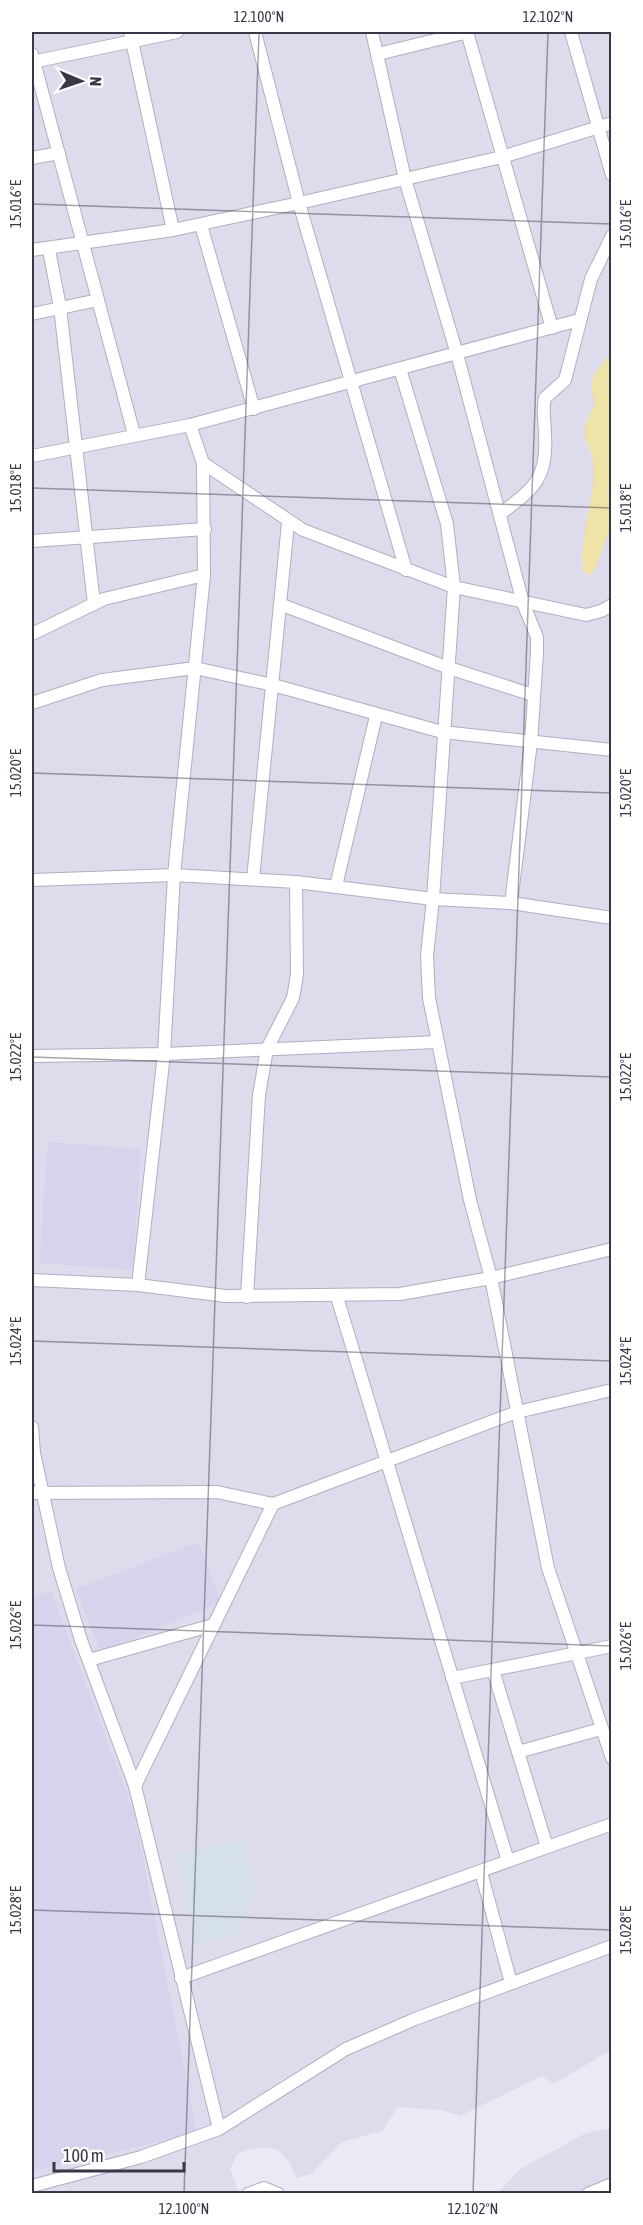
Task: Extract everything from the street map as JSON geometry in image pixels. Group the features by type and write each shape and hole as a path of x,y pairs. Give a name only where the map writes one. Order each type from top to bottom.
{"street":[{"path":"134,434 32,59 131,37 177,32"},
{"path":"255,32 299,203 406,570"},
{"path":"372,32 405,178 457,354 523,603 537,637 531,742 511,903"},
{"path":"378,54 467,32 552,328"},
{"path":"571,32 612,175"},
{"path":"131,37 173,230"},
{"path":"32,250 82,245 201,225 502,158 612,123"},
{"path":"32,159 59,153"},
{"path":"201,225 254,409"},
{"path":"500,514 523,497 544,470 547,458 543,404 545,398 565,380 591,279 612,236"},
{"path":"49,249 60,307 94,604"},
{"path":"32,314 98,300"},
{"path":"32,456 134,434 190,425 353,383 579,320"},
{"path":"400,369 447,524 454,587 442,732 433,899 427,956 429,998 436,1042 470,1200 491,1278 548,1568 605,1731 612,1758"},
{"path":"138,1285 164,1054 174,875 204,575 203,463 190,425"},
{"path":"203,463 288,523 454,587 586,615 612,605"},
{"path":"254,879 282,605 288,523"},
{"path":"32,541 205,529"},
{"path":"32,634 104,599 204,575"},
{"path":"282,605 449,668 533,695"},
{"path":"32,703 123,675 195,669 273,685 376,716 442,732 612,750"},
{"path":"336,886 376,716"},
{"path":"32,880 174,875 254,879 336,886 433,899 511,903 612,918"},
{"path":"248,1297 258,1095 267,1049 293,998 297,975 296,882"},
{"path":"32,1056 164,1054 436,1042"},
{"path":"32,1280 138,1285 248,1297 400,1294 491,1278 612,1249"},
{"path":"337,1297 508,1861"},
{"path":"38,1493 217,1492 273,1504 517,1412 612,1390"},
{"path":"32,1427 38,1493 59,1568 89,1660 135,1786 219,2129"},
{"path":"135,1786 273,1504"},
{"path":"89,1660 213,1624"},
{"path":"452,1678 612,1646"},
{"path":"493,1670 547,1847"},
{"path":"518,1752 605,1731"},
{"path":"182,1978 612,1824"},
{"path":"481,1872 511,1983"},
{"path":"32,2186 141,2157 219,2129 346,2049 415,2019 612,1946"},
{"path":"588,2193 612,2184"},
{"path":"248,2193 264,2188 278,2193"}],"shaded area":[{"path":"32,32 611,32 611,2050 554,2084 542,2076 460,2116 442,2110 398,2107 382,2131 342,2142 311,2174 296,2178 290,2163 278,2150 264,2147 237,2154 230,2169 239,2193 32,2194"},
{"path":"611,351 611,526 595,570 589,576 583,570 582,556 594,473 585,429 595,403 593,379"},
{"path":"48,1142 141,1149 133,1270 39,1263"},
{"path":"198,1542 221,1602 100,1652 76,1589"},
{"path":"51,1591 134,1813 197,2133 32,2171 32,1597"},
{"path":"246,1839 257,1893 238,1933 196,1945 176,1854"},
{"path":"611,2128 611,2193 497,2194 520,2169 586,2133"}]}
